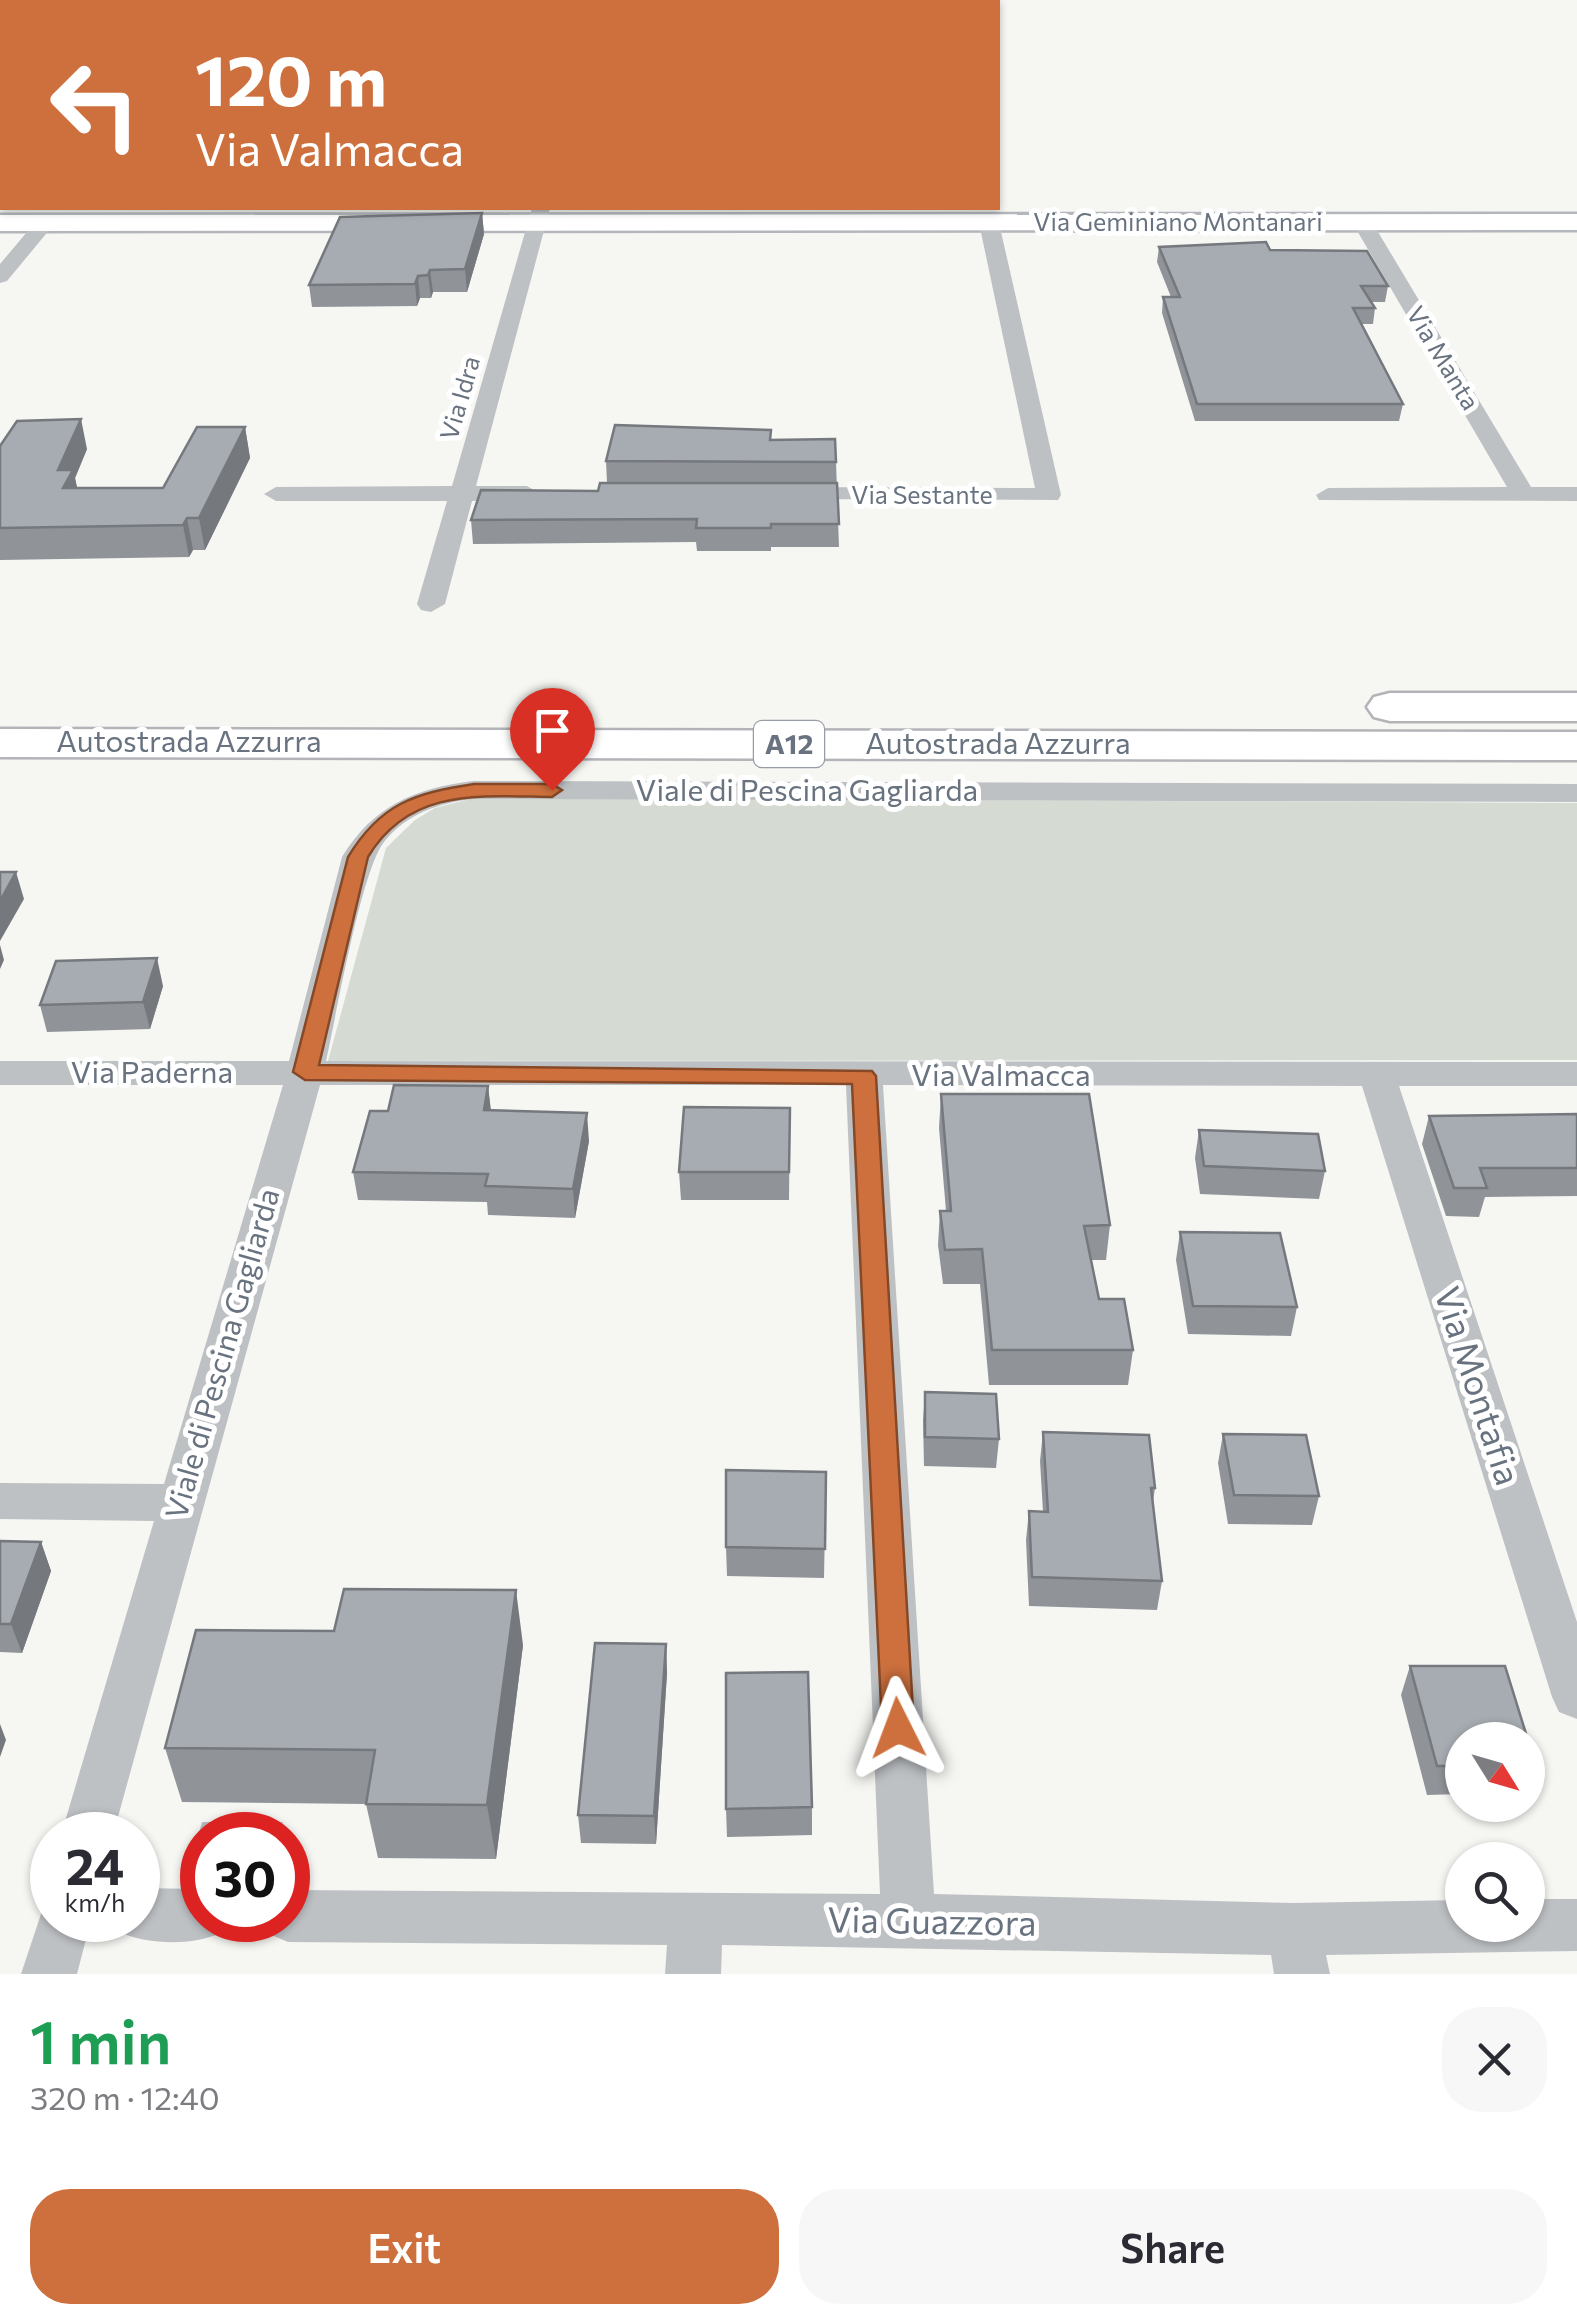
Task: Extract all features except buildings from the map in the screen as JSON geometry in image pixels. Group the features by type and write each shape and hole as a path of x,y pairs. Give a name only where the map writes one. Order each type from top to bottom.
{"highway":[{"name":"Autostrada Azzurra","path":"0,705 1577,707"},
{"name":"Autostrada Azzurra","path":"0,743 1577,746"}],"street":[{"name":"Via Geminiano Montanari","path":"0,223 539,215 990,223 1577,222"},
{"name":"Via Idra","path":"431,604 539,215"},
{"name":"Via Manta","path":"1362,222 1523,494"},
{"path":"0,277 45,223"},
{"name":"Via Sestante","path":"768,494 1049,495 990,223"},
{"path":"276,494 558,493"},
{"path":"1328,495 1577,494"},
{"name":"Viale di Pescina Gagliarda","path":"93,1812 305,1072 358,857 366,841 402,810 456,792 1577,793"},
{"name":"Via Paderna","path":"0,1074 305,1072"},
{"name":"Via Valmacca","path":"305,1072 864,1076 1577,1074"},
{"name":"Via Montafia","path":"1377,1075 1577,1697"},
{"path":"864,1076 908,1920"},
{"path":"0,1502 180,1503"},
{"name":"Via Guazzora","path":"310,1918 694,1947 908,1920 1298,1951 1577,1925"},
{"path":"49,1974 58,1942"}],"shaded area":[{"path":"474,798 1577,803 1577,1060 328,1061 386,848 415,820 435,808"}],"route":[{"path":"552,790 474,790 437,796 390,816 373,832 358,857 305,1072 864,1076 898,1728"}]}
